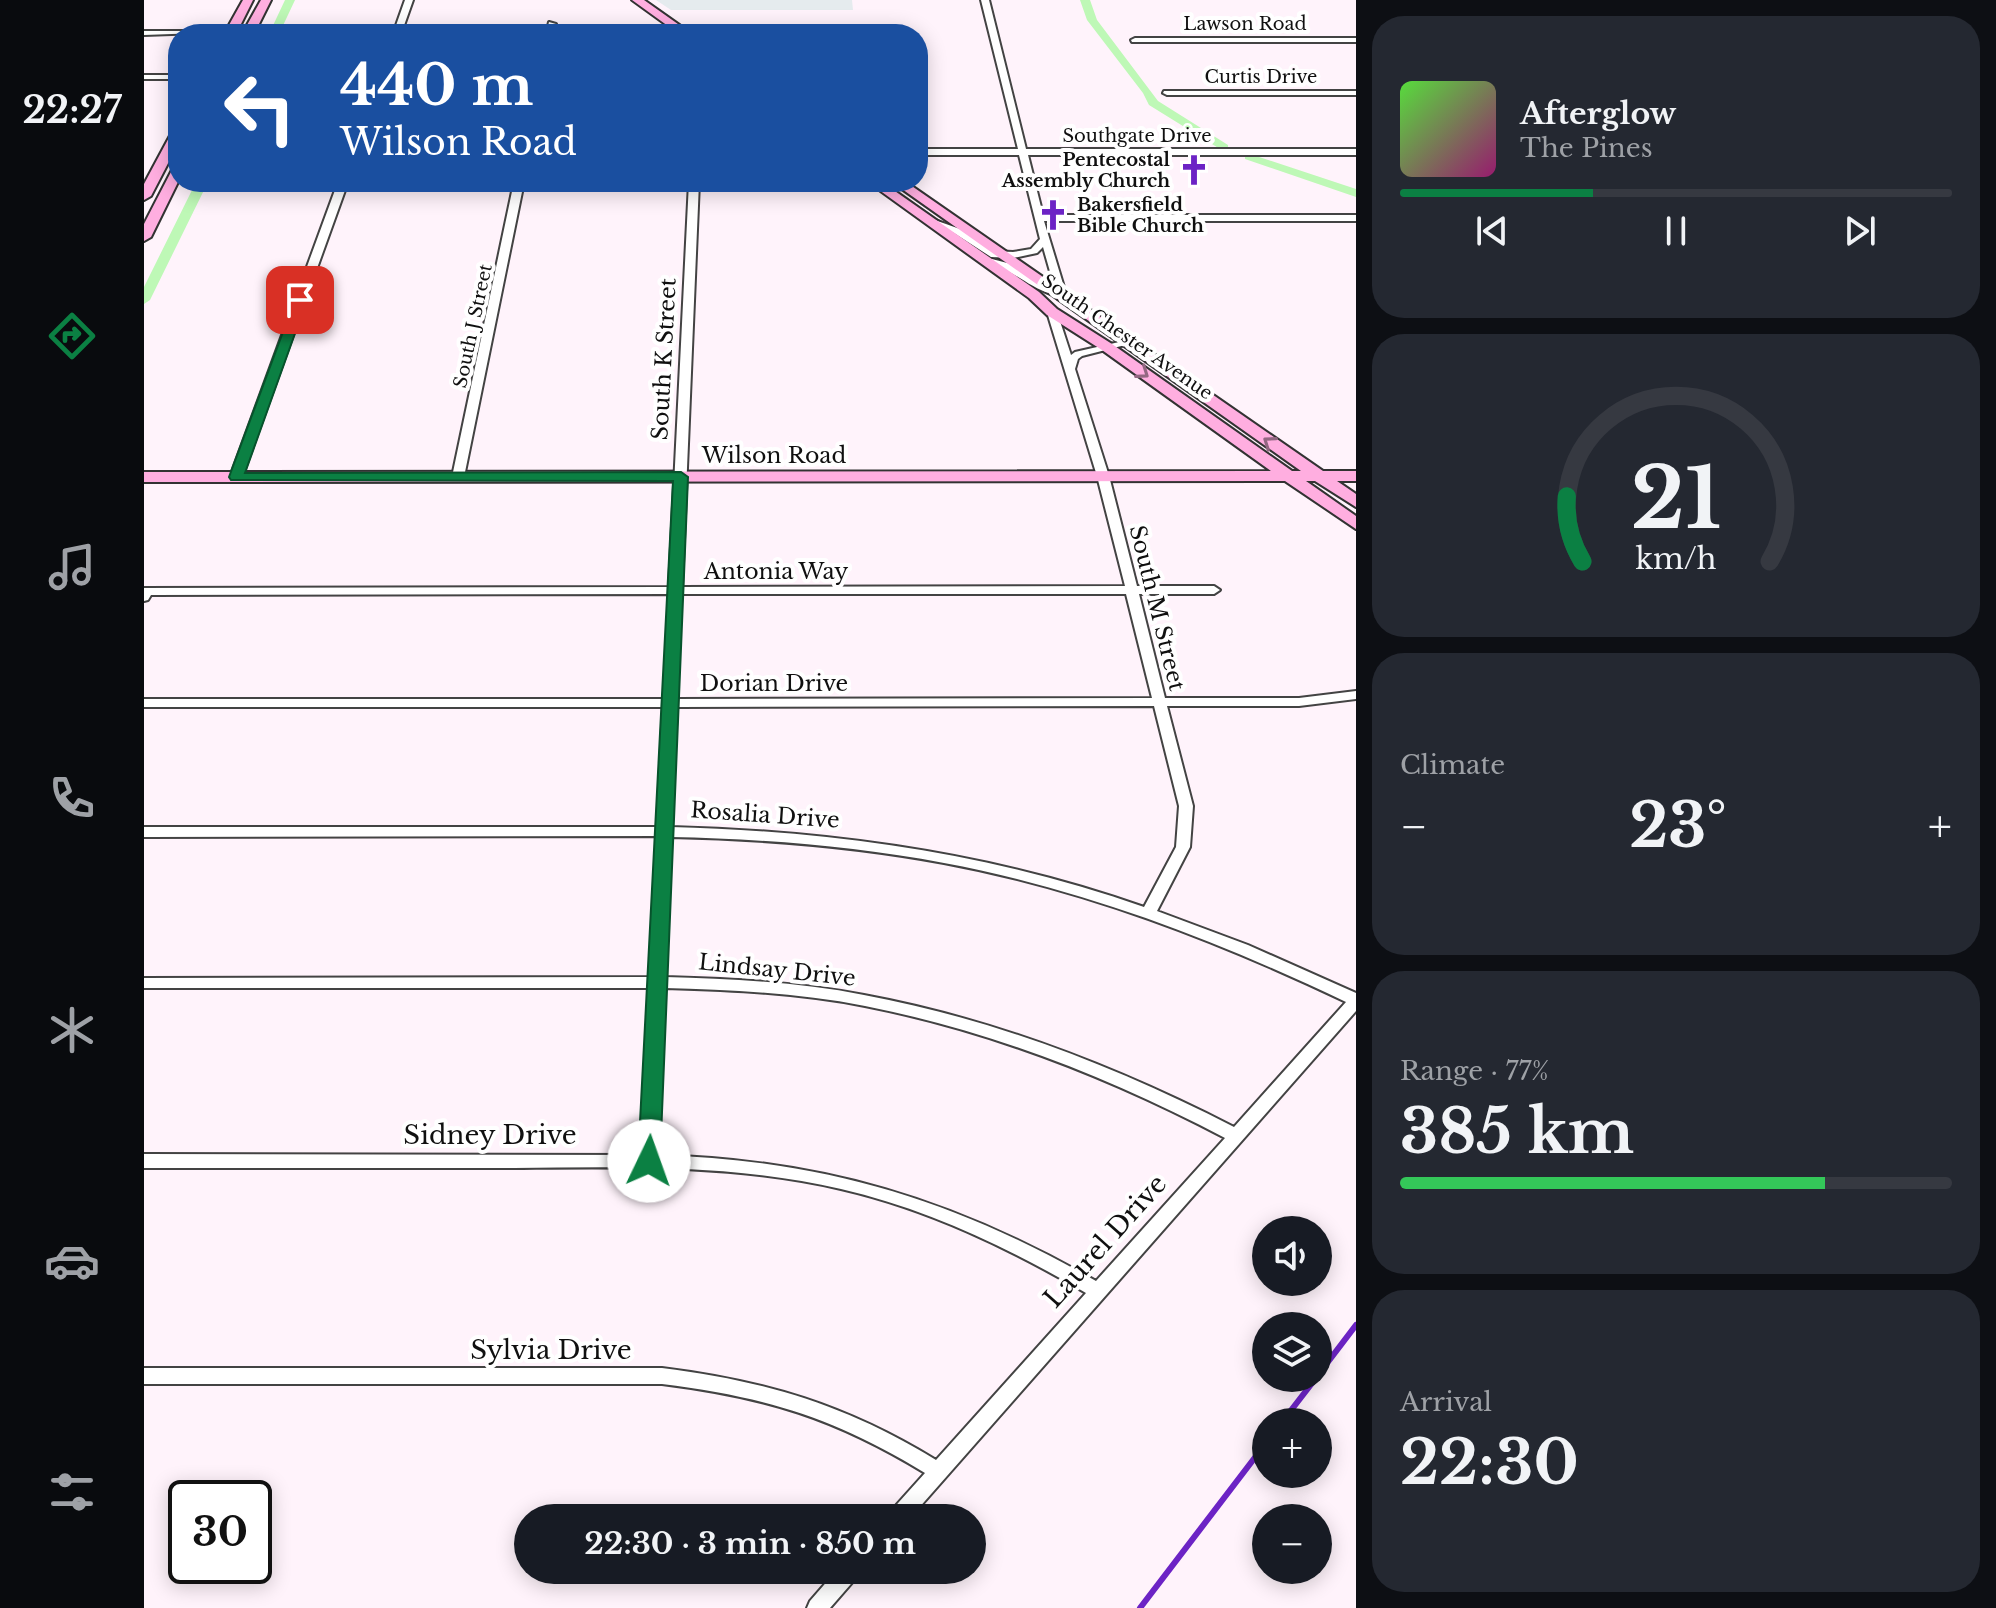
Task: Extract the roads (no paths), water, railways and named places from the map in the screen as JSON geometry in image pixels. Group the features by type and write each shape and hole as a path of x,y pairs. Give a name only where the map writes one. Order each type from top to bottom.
{"main road":[{"path":"235,24 248,0"},
{"path":"253,24 266,0"},
{"path":"633,4 655,24"},
{"path":"633,4 668,24"},
{"path":"144,196 168,158"},
{"path":"144,237 168,190"},
{"name":"South Chester Avenue","path":"888,192 1052,312 1107,347 1356,524"},
{"name":"South Chester Avenue","path":"912,192 1356,502"},
{"name":"Wilson Road","path":"144,477 1356,476"}],"street":[{"path":"401,24 409,0"},
{"path":"985,0 1057,294"},
{"path":"144,33 168,33"},
{"name":"Lawson Road","path":"1135,40 1356,40"},
{"path":"144,77 168,77"},
{"name":"Curtis Drive","path":"1167,93 1356,93"},
{"name":"Southgate Drive","path":"928,152 1356,152"},
{"path":"236,477 339,192"},
{"name":"South J Street","path":"458,477 517,192"},
{"name":"South K Street","path":"649,1161 694,192"},
{"path":"1039,218 1356,218"},
{"path":"929,221 957,231 991,254 1005,256 1034,251 1045,239"},
{"path":"987,262 1003,263 1036,285 1057,294"},
{"name":"South M Street","path":"1052,312 1103,476 1186,806 1187,826 1183,847 1149,912"},
{"path":"1069,371 1073,358 1079,354 1128,343"},
{"name":"Antonia Way","path":"145,594 1214,590"},
{"name":"Dorian Drive","path":"144,703 1299,702 1355,697"},
{"name":"Rosalia Drive","path":"144,832 664,831 767,835 886,848 1022,875 1149,912 1233,944 1356,1001"},
{"name":"Lindsay Drive","path":"144,983 657,982 802,991 960,1022 1031,1043 1102,1070 1185,1108 1236,1136"},
{"name":"Laurel Drive","path":"909,1504 1356,1001"},
{"name":"Sidney Drive","path":"144,1161 649,1161 729,1164 786,1172 898,1198 996,1236 1098,1291"},
{"name":"Sylvia Drive","path":"144,1376 662,1376 717,1381 800,1401 843,1418 893,1442 938,1471"},
{"path":"817,1608 838,1584"}],"waterway":[{"path":"279,24 290,0"},
{"path":"1085,0 1092,20 1148,92 1153,103 1224,147"},
{"path":"1249,157 1356,193"},
{"path":"144,300 197,192"}],"railway":[{"path":"1332,1357 1356,1325"},
{"path":"1293,1408 1305,1392"},
{"path":"1140,1608 1252,1461"}],"place":[{"name":"Pentecostal Assembly Church","path":"1194,170"},
{"name":"Bakersfield Bible Church","path":"1053,215"}]}
